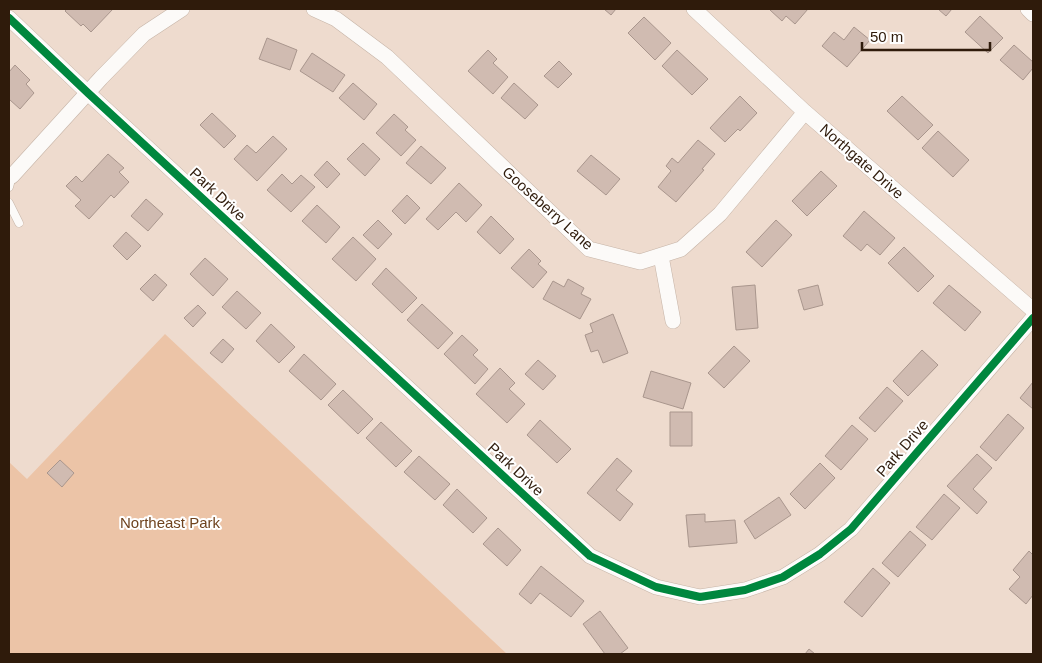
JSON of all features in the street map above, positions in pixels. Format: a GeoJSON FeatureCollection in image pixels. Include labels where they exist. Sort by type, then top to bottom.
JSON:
{"type":"FeatureCollection","features":[{"type":"Feature","properties":{"kind":"street"},"geometry":{"type":"LineString","coordinates":[[10,182],[88,93],[144,34],[182,9]]}},
{"type":"Feature","properties":{"kind":"street","name":"Gooseberry Lane"},"geometry":{"type":"LineString","coordinates":[[314,9],[336,19],[387,57],[590,249],[640,262],[681,250],[720,214],[805,112]]}},
{"type":"Feature","properties":{"kind":"street","name":"Northgate Drive"},"geometry":{"type":"LineString","coordinates":[[694,9],[805,112],[1033,310]]}},
{"type":"Feature","properties":{"kind":"street"},"geometry":{"type":"LineString","coordinates":[[1028,9],[1033,14]]}},
{"type":"Feature","properties":{"kind":"street","name":"Park Drive"},"geometry":{"type":"LineString","coordinates":[[9,18],[590,556],[656,587],[700,597],[745,590],[783,576],[820,554],[851,528],[1033,318]]}},
{"type":"Feature","properties":{"kind":"street"},"geometry":{"type":"LineString","coordinates":[[661,256],[673,321]]}},
{"type":"Feature","properties":{"kind":"lane"},"geometry":{"type":"LineString","coordinates":[[9,203],[19,223]]}},
{"type":"Feature","properties":{"kind":"green space","name":"Northeast Park"},"geometry":{"type":"Polygon","coordinates":[[[165,334],[507,654],[9,654],[9,462],[27,479],[165,334]]]}},
{"type":"Feature","properties":{"kind":"building"},"geometry":{"type":"Polygon","coordinates":[[[67,9],[113,9],[91,32],[83,24],[81,26],[65,11],[67,9]]]}},
{"type":"Feature","properties":{"kind":"building"},"geometry":{"type":"Polygon","coordinates":[[[604,9],[616,9],[611,15],[604,9]]]}},
{"type":"Feature","properties":{"kind":"building"},"geometry":{"type":"Polygon","coordinates":[[[771,9],[808,9],[795,24],[786,16],[782,21],[771,9]]]}},
{"type":"Feature","properties":{"kind":"building"},"geometry":{"type":"Polygon","coordinates":[[[938,9],[952,9],[946,16],[938,9]]]}},
{"type":"Feature","properties":{"kind":"building"},"geometry":{"type":"Polygon","coordinates":[[[980,16],[1003,38],[988,53],[965,32],[980,16]]]}},
{"type":"Feature","properties":{"kind":"building"},"geometry":{"type":"Polygon","coordinates":[[[644,17],[671,43],[655,60],[628,33],[644,17]]]}},
{"type":"Feature","properties":{"kind":"building"},"geometry":{"type":"Polygon","coordinates":[[[854,27],[870,40],[847,67],[822,46],[834,32],[844,40],[854,27]]]}},
{"type":"Feature","properties":{"kind":"building"},"geometry":{"type":"Polygon","coordinates":[[[267,38],[297,50],[290,70],[259,59],[267,38]]]}},
{"type":"Feature","properties":{"kind":"building"},"geometry":{"type":"Polygon","coordinates":[[[1014,45],[1033,62],[1033,68],[1023,80],[1000,60],[1014,45]]]}},
{"type":"Feature","properties":{"kind":"building"},"geometry":{"type":"Polygon","coordinates":[[[488,50],[497,59],[493,63],[508,77],[493,94],[468,71],[488,50]]]}},
{"type":"Feature","properties":{"kind":"building"},"geometry":{"type":"Polygon","coordinates":[[[677,50],[708,79],[692,95],[662,66],[677,50]]]}},
{"type":"Feature","properties":{"kind":"building"},"geometry":{"type":"Polygon","coordinates":[[[312,53],[345,75],[333,92],[300,71],[312,53]]]}},
{"type":"Feature","properties":{"kind":"building"},"geometry":{"type":"Polygon","coordinates":[[[559,61],[572,74],[558,88],[544,76],[559,61]]]}},
{"type":"Feature","properties":{"kind":"building"},"geometry":{"type":"Polygon","coordinates":[[[15,65],[30,80],[26,84],[34,93],[20,109],[9,101],[9,72],[15,65]]]}},
{"type":"Feature","properties":{"kind":"building"},"geometry":{"type":"Polygon","coordinates":[[[353,83],[377,104],[364,120],[339,98],[353,83]]]}},
{"type":"Feature","properties":{"kind":"building"},"geometry":{"type":"Polygon","coordinates":[[[514,83],[538,105],[525,119],[501,98],[514,83]]]}},
{"type":"Feature","properties":{"kind":"building"},"geometry":{"type":"Polygon","coordinates":[[[740,96],[757,113],[740,131],[738,129],[725,142],[710,128],[740,96]]]}},
{"type":"Feature","properties":{"kind":"building"},"geometry":{"type":"Polygon","coordinates":[[[902,96],[933,125],[918,140],[887,111],[902,96]]]}},
{"type":"Feature","properties":{"kind":"building"},"geometry":{"type":"Polygon","coordinates":[[[212,113],[236,136],[224,148],[200,125],[212,113]]]}},
{"type":"Feature","properties":{"kind":"building"},"geometry":{"type":"Polygon","coordinates":[[[394,114],[408,127],[405,130],[416,140],[401,156],[376,133],[394,114]]]}},
{"type":"Feature","properties":{"kind":"building"},"geometry":{"type":"Polygon","coordinates":[[[938,131],[969,160],[953,177],[922,148],[938,131]]]}},
{"type":"Feature","properties":{"kind":"building"},"geometry":{"type":"Polygon","coordinates":[[[273,136],[287,149],[257,181],[234,159],[247,145],[256,153],[273,136]]]}},
{"type":"Feature","properties":{"kind":"building"},"geometry":{"type":"Polygon","coordinates":[[[698,140],[715,154],[702,169],[704,170],[676,202],[658,187],[671,171],[666,166],[672,158],[678,163],[698,140]]]}},
{"type":"Feature","properties":{"kind":"building"},"geometry":{"type":"Polygon","coordinates":[[[363,143],[380,159],[365,176],[347,159],[363,143]]]}},
{"type":"Feature","properties":{"kind":"building"},"geometry":{"type":"Polygon","coordinates":[[[421,146],[446,168],[431,184],[406,163],[421,146]]]}},
{"type":"Feature","properties":{"kind":"building"},"geometry":{"type":"Polygon","coordinates":[[[108,154],[124,168],[119,172],[129,182],[114,198],[111,195],[89,219],[75,206],[81,200],[66,186],[76,176],[82,182],[108,154]]]}},
{"type":"Feature","properties":{"kind":"building"},"geometry":{"type":"Polygon","coordinates":[[[591,155],[620,179],[606,195],[577,171],[591,155]]]}},
{"type":"Feature","properties":{"kind":"building"},"geometry":{"type":"Polygon","coordinates":[[[327,161],[340,174],[327,188],[314,175],[327,161]]]}},
{"type":"Feature","properties":{"kind":"building"},"geometry":{"type":"Polygon","coordinates":[[[821,171],[837,186],[807,216],[792,201],[821,171]]]}},
{"type":"Feature","properties":{"kind":"building"},"geometry":{"type":"Polygon","coordinates":[[[282,174],[292,184],[301,175],[315,187],[291,212],[267,190],[282,174]]]}},
{"type":"Feature","properties":{"kind":"building"},"geometry":{"type":"Polygon","coordinates":[[[459,183],[482,205],[466,222],[456,212],[438,230],[426,219],[459,183]]]}},
{"type":"Feature","properties":{"kind":"building"},"geometry":{"type":"Polygon","coordinates":[[[407,195],[420,208],[405,224],[392,211],[407,195]]]}},
{"type":"Feature","properties":{"kind":"building"},"geometry":{"type":"Polygon","coordinates":[[[146,199],[163,214],[148,231],[131,216],[146,199]]]}},
{"type":"Feature","properties":{"kind":"building"},"geometry":{"type":"Polygon","coordinates":[[[317,205],[340,227],[326,243],[302,221],[317,205]]]}},
{"type":"Feature","properties":{"kind":"building"},"geometry":{"type":"Polygon","coordinates":[[[864,211],[895,238],[880,255],[867,244],[861,251],[843,236],[864,211]]]}},
{"type":"Feature","properties":{"kind":"building"},"geometry":{"type":"Polygon","coordinates":[[[491,216],[514,239],[500,254],[477,232],[491,216]]]}},
{"type":"Feature","properties":{"kind":"building"},"geometry":{"type":"Polygon","coordinates":[[[378,220],[392,234],[378,249],[363,235],[378,220]]]}},
{"type":"Feature","properties":{"kind":"building"},"geometry":{"type":"Polygon","coordinates":[[[776,220],[792,235],[762,267],[746,252],[776,220]]]}},
{"type":"Feature","properties":{"kind":"building"},"geometry":{"type":"Polygon","coordinates":[[[126,232],[141,246],[127,260],[113,246],[126,232]]]}},
{"type":"Feature","properties":{"kind":"building"},"geometry":{"type":"Polygon","coordinates":[[[353,237],[376,259],[356,281],[332,259],[353,237]]]}},
{"type":"Feature","properties":{"kind":"building"},"geometry":{"type":"Polygon","coordinates":[[[904,247],[934,276],[918,292],[888,263],[904,247]]]}},
{"type":"Feature","properties":{"kind":"building"},"geometry":{"type":"Polygon","coordinates":[[[529,249],[541,261],[538,264],[547,272],[533,288],[511,268],[529,249]]]}},
{"type":"Feature","properties":{"kind":"building"},"geometry":{"type":"Polygon","coordinates":[[[205,258],[228,279],[213,296],[190,274],[205,258]]]}},
{"type":"Feature","properties":{"kind":"building"},"geometry":{"type":"Polygon","coordinates":[[[386,268],[417,298],[402,313],[372,284],[386,268]]]}},
{"type":"Feature","properties":{"kind":"building"},"geometry":{"type":"Polygon","coordinates":[[[155,274],[167,285],[153,301],[140,289],[155,274]]]}},
{"type":"Feature","properties":{"kind":"building"},"geometry":{"type":"Polygon","coordinates":[[[568,279],[584,288],[581,294],[591,299],[580,319],[543,299],[553,281],[564,287],[568,279]]]}},
{"type":"Feature","properties":{"kind":"building"},"geometry":{"type":"Polygon","coordinates":[[[755,285],[758,328],[736,330],[732,287],[755,285]]]}},
{"type":"Feature","properties":{"kind":"building"},"geometry":{"type":"Polygon","coordinates":[[[818,285],[823,305],[804,310],[798,290],[818,285]]]}},
{"type":"Feature","properties":{"kind":"building"},"geometry":{"type":"Polygon","coordinates":[[[949,285],[981,312],[965,331],[933,303],[949,285]]]}},
{"type":"Feature","properties":{"kind":"building"},"geometry":{"type":"Polygon","coordinates":[[[237,291],[261,313],[246,329],[222,307],[237,291]]]}},
{"type":"Feature","properties":{"kind":"building"},"geometry":{"type":"Polygon","coordinates":[[[422,304],[453,333],[438,349],[407,320],[422,304]]]}},
{"type":"Feature","properties":{"kind":"building"},"geometry":{"type":"Polygon","coordinates":[[[198,305],[206,313],[193,327],[184,318],[198,305]]]}},
{"type":"Feature","properties":{"kind":"building"},"geometry":{"type":"Polygon","coordinates":[[[613,314],[628,353],[603,363],[598,350],[591,352],[585,335],[593,332],[590,324],[613,314]]]}},
{"type":"Feature","properties":{"kind":"building"},"geometry":{"type":"Polygon","coordinates":[[[271,324],[295,347],[279,363],[256,341],[271,324]]]}},
{"type":"Feature","properties":{"kind":"building"},"geometry":{"type":"Polygon","coordinates":[[[462,335],[478,350],[473,355],[488,369],[475,384],[444,354],[462,335]]]}},
{"type":"Feature","properties":{"kind":"building"},"geometry":{"type":"Polygon","coordinates":[[[223,339],[234,349],[222,363],[210,353],[223,339]]]}},
{"type":"Feature","properties":{"kind":"building"},"geometry":{"type":"Polygon","coordinates":[[[734,346],[750,361],[724,388],[708,373],[734,346]]]}},
{"type":"Feature","properties":{"kind":"building"},"geometry":{"type":"Polygon","coordinates":[[[922,350],[938,365],[908,396],[893,381],[922,350]]]}},
{"type":"Feature","properties":{"kind":"building"},"geometry":{"type":"Polygon","coordinates":[[[304,354],[336,384],[321,400],[289,371],[304,354]]]}},
{"type":"Feature","properties":{"kind":"building"},"geometry":{"type":"Polygon","coordinates":[[[538,360],[556,376],[543,390],[525,374],[538,360]]]}},
{"type":"Feature","properties":{"kind":"building"},"geometry":{"type":"Polygon","coordinates":[[[500,368],[515,383],[509,389],[525,404],[507,423],[476,394],[500,368]]]}},
{"type":"Feature","properties":{"kind":"building"},"geometry":{"type":"Polygon","coordinates":[[[651,371],[691,383],[683,409],[643,397],[651,371]]]}},
{"type":"Feature","properties":{"kind":"building"},"geometry":{"type":"Polygon","coordinates":[[[1033,382],[1033,409],[1020,398],[1033,382]]]}},
{"type":"Feature","properties":{"kind":"building"},"geometry":{"type":"Polygon","coordinates":[[[887,387],[903,401],[875,432],[859,418],[887,387]]]}},
{"type":"Feature","properties":{"kind":"building"},"geometry":{"type":"Polygon","coordinates":[[[343,390],[373,419],[358,434],[328,405],[343,390]]]}},
{"type":"Feature","properties":{"kind":"building"},"geometry":{"type":"Polygon","coordinates":[[[670,412],[692,412],[692,446],[670,446],[670,412]]]}},
{"type":"Feature","properties":{"kind":"building"},"geometry":{"type":"Polygon","coordinates":[[[1008,414],[1024,428],[996,461],[980,447],[1008,414]]]}},
{"type":"Feature","properties":{"kind":"building"},"geometry":{"type":"Polygon","coordinates":[[[540,420],[571,449],[557,463],[527,435],[540,420]]]}},
{"type":"Feature","properties":{"kind":"building"},"geometry":{"type":"Polygon","coordinates":[[[381,422],[412,451],[396,467],[366,438],[381,422]]]}},
{"type":"Feature","properties":{"kind":"building"},"geometry":{"type":"Polygon","coordinates":[[[852,425],[868,439],[841,470],[825,456],[852,425]]]}},
{"type":"Feature","properties":{"kind":"building"},"geometry":{"type":"Polygon","coordinates":[[[977,454],[992,468],[973,489],[987,502],[977,514],[947,486],[977,454]]]}},
{"type":"Feature","properties":{"kind":"building"},"geometry":{"type":"Polygon","coordinates":[[[419,456],[450,484],[435,500],[404,472],[419,456]]]}},
{"type":"Feature","properties":{"kind":"building"},"geometry":{"type":"Polygon","coordinates":[[[617,458],[632,471],[616,490],[633,504],[620,521],[587,493],[617,458]]]}},
{"type":"Feature","properties":{"kind":"building"},"geometry":{"type":"Polygon","coordinates":[[[60,460],[74,473],[62,487],[47,473],[60,460]]]}},
{"type":"Feature","properties":{"kind":"building"},"geometry":{"type":"Polygon","coordinates":[[[820,463],[835,478],[805,509],[790,494],[820,463]]]}},
{"type":"Feature","properties":{"kind":"building"},"geometry":{"type":"Polygon","coordinates":[[[457,489],[487,518],[473,533],[443,505],[457,489]]]}},
{"type":"Feature","properties":{"kind":"building"},"geometry":{"type":"Polygon","coordinates":[[[944,494],[960,508],[932,540],[916,527],[944,494]]]}},
{"type":"Feature","properties":{"kind":"building"},"geometry":{"type":"Polygon","coordinates":[[[779,497],[791,515],[755,539],[744,521],[779,497]]]}},
{"type":"Feature","properties":{"kind":"building"},"geometry":{"type":"Polygon","coordinates":[[[705,514],[705,522],[735,520],[737,543],[689,547],[686,515],[705,514]]]}},
{"type":"Feature","properties":{"kind":"building"},"geometry":{"type":"Polygon","coordinates":[[[498,528],[521,550],[507,566],[483,544],[498,528]]]}},
{"type":"Feature","properties":{"kind":"building"},"geometry":{"type":"Polygon","coordinates":[[[910,531],[926,545],[898,577],[882,563],[910,531]]]}},
{"type":"Feature","properties":{"kind":"building"},"geometry":{"type":"Polygon","coordinates":[[[1029,551],[1033,555],[1033,595],[1026,604],[1009,589],[1020,577],[1013,570],[1029,551]]]}},
{"type":"Feature","properties":{"kind":"building"},"geometry":{"type":"Polygon","coordinates":[[[541,566],[584,601],[571,617],[540,593],[531,604],[519,594],[541,566]]]}},
{"type":"Feature","properties":{"kind":"building"},"geometry":{"type":"Polygon","coordinates":[[[873,568],[890,583],[862,617],[844,602],[873,568]]]}},
{"type":"Feature","properties":{"kind":"building"},"geometry":{"type":"Polygon","coordinates":[[[600,611],[628,648],[620,654],[605,654],[583,624],[600,611]]]}},
{"type":"Feature","properties":{"kind":"building"},"geometry":{"type":"Polygon","coordinates":[[[809,649],[815,654],[805,654],[809,649]]]}},
{"type":"Feature","properties":{"kind":"cycle path"},"geometry":{"type":"LineString","coordinates":[[9,18],[590,556],[656,587],[700,597],[745,590],[783,577],[820,554],[851,529],[1033,318]]}}]}
